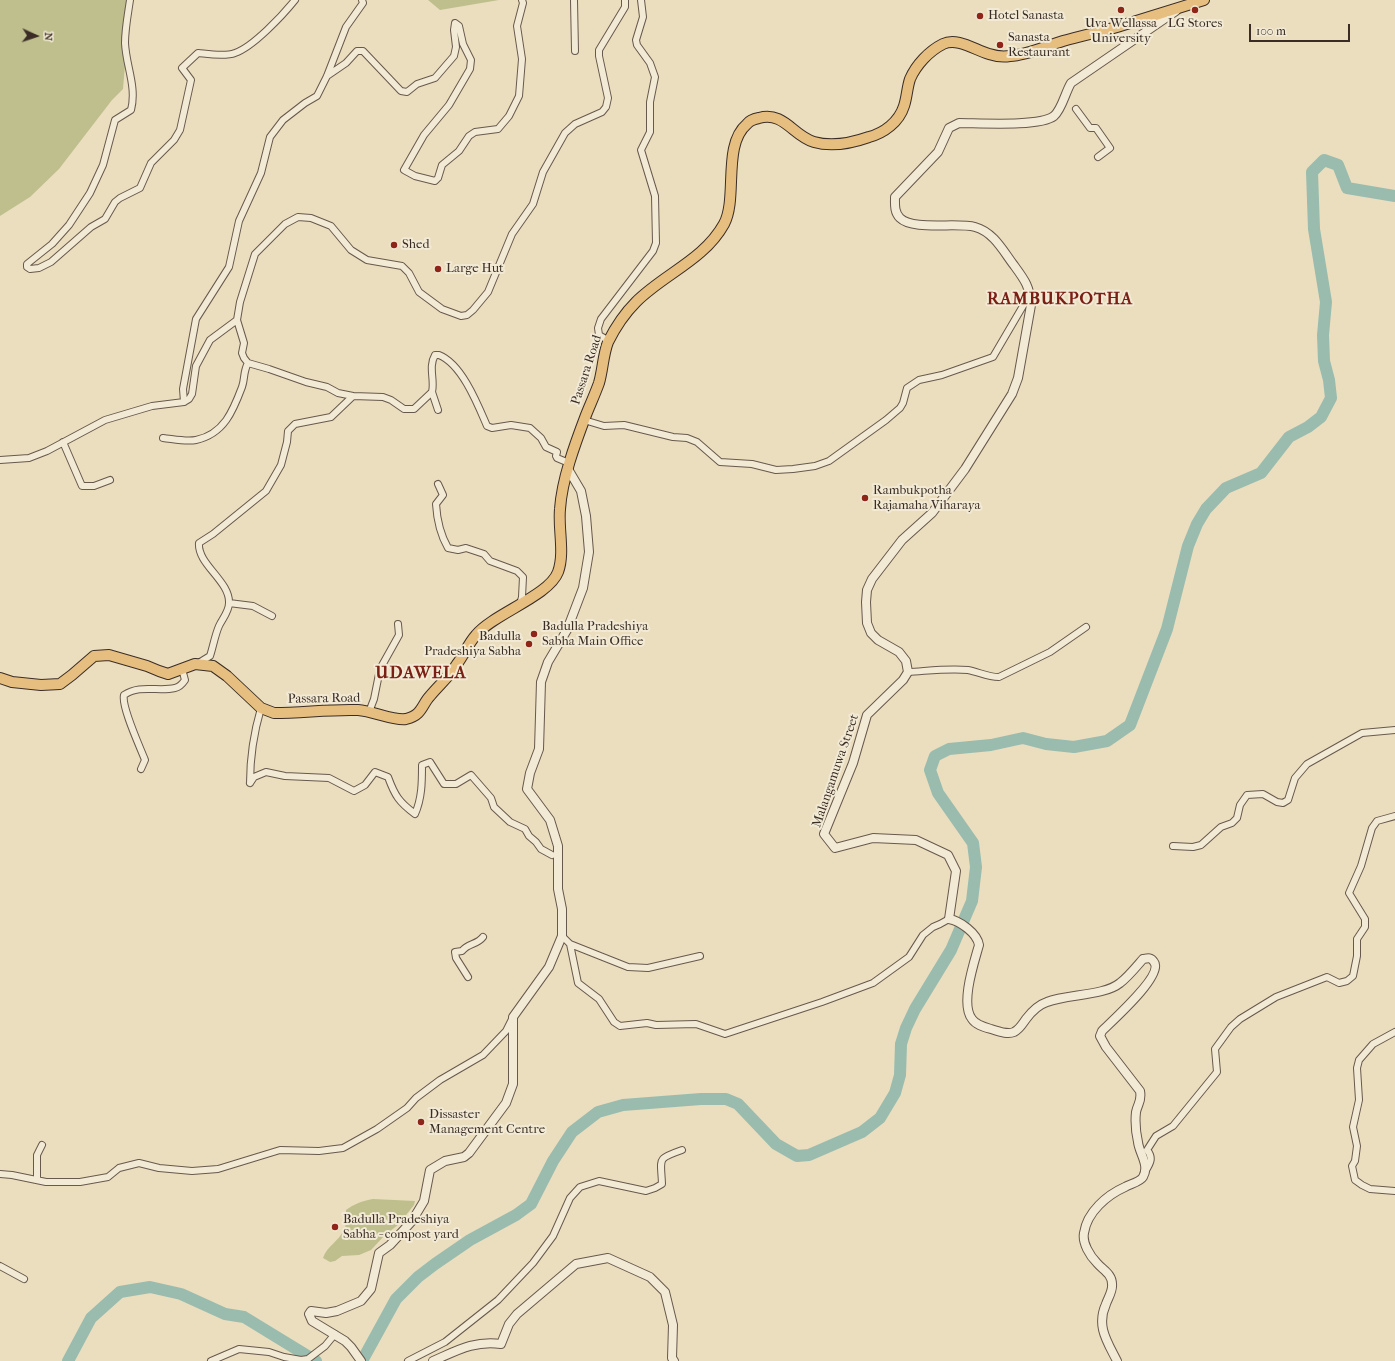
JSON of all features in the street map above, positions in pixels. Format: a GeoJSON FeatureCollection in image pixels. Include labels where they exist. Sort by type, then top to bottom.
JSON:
{"type":"FeatureCollection","features":[{"type":"Feature","properties":{"kind":"highway","name":"Passara Road"},"geometry":{"type":"LineString","coordinates":[[195,664],[213,666],[261,708],[274,713],[361,710],[403,720],[416,715],[427,699],[458,663],[466,647],[478,631],[540,591],[551,583],[556,577],[560,558],[560,509],[569,466],[584,420],[599,383],[604,354],[609,341],[616,327],[635,303],[648,291],[690,262],[717,234],[726,221],[729,210],[732,164],[736,142],[741,130],[746,124],[754,119],[772,116],[786,123],[808,140],[818,144],[827,145],[870,137],[879,133],[895,122],[903,109],[910,80],[916,67],[930,53],[943,44],[953,41],[993,56],[1011,56],[1028,53],[1046,46],[1116,27],[1204,0]]}},
{"type":"Feature","properties":{"kind":"highway"},"geometry":{"type":"LineString","coordinates":[[0,678],[12,682],[40,685],[60,684],[94,656],[109,655],[168,674],[195,664]]}},
{"type":"Feature","properties":{"kind":"street"},"geometry":{"type":"LineString","coordinates":[[130,0],[125,44],[133,84],[133,103],[131,110],[115,120],[103,165],[90,192],[69,224],[52,244],[27,264],[27,267],[30,269],[39,268],[51,262],[91,227],[105,219],[115,202],[140,188],[151,163],[174,140],[180,130],[191,80],[182,68],[198,53],[234,54],[244,49],[265,32],[295,0]]}},
{"type":"Feature","properties":{"kind":"street"},"geometry":{"type":"LineString","coordinates":[[184,402],[183,389],[196,319],[230,267],[239,221],[261,173],[270,137],[283,120],[305,103],[317,96],[327,76],[346,27],[363,3],[362,0]]}},
{"type":"Feature","properties":{"kind":"street"},"geometry":{"type":"LineString","coordinates":[[327,76],[346,63],[357,51],[363,51],[401,91],[407,92],[417,84],[435,78],[447,65],[454,56],[456,47],[454,30],[455,23],[459,26],[463,44],[471,60],[470,69],[449,105],[424,135],[404,170],[415,176],[435,181],[438,178],[442,165],[459,151],[469,136],[475,132],[498,129],[509,116],[519,96],[522,59],[517,26],[523,3],[522,0]]}},
{"type":"Feature","properties":{"kind":"street"},"geometry":{"type":"LineString","coordinates":[[574,0],[575,51]]}},
{"type":"Feature","properties":{"kind":"street"},"geometry":{"type":"LineString","coordinates":[[0,1174],[37,1180],[80,1182],[108,1177],[119,1168],[138,1163],[159,1168],[192,1171],[218,1169],[280,1150],[319,1151],[343,1148],[383,1125],[407,1108],[416,1098],[440,1080],[483,1055],[506,1031],[513,1017],[549,967],[557,952],[562,936],[562,909],[558,889],[558,846],[550,820],[527,789],[530,772],[539,749],[541,682],[548,662],[567,630],[583,588],[588,554],[586,516],[581,491],[569,466],[557,458],[557,452],[546,447],[541,438],[530,428],[511,425],[492,428],[486,426],[476,401],[466,382],[452,364],[439,355],[435,355],[433,359],[432,366],[434,386],[432,392],[414,409],[404,409],[391,400],[383,397],[338,394],[327,388],[269,369],[248,364],[242,353],[244,343],[237,320],[240,302],[255,254],[285,224],[298,217],[311,218],[331,226],[351,250],[367,260],[402,266],[409,273],[419,292],[442,308],[461,316],[467,315],[488,292],[512,234],[533,204],[543,172],[565,133],[575,124],[602,112],[606,107],[608,98],[599,50],[625,7],[625,0]]}},
{"type":"Feature","properties":{"kind":"street"},"geometry":{"type":"LineString","coordinates":[[609,341],[599,335],[598,328],[601,319],[654,251],[656,243],[655,196],[641,150],[650,132],[650,102],[655,77],[650,63],[637,45],[636,40],[643,17],[641,0]]}},
{"type":"Feature","properties":{"kind":"street"},"geometry":{"type":"LineString","coordinates":[[1086,627],[1050,652],[999,677],[990,677],[969,671],[954,669],[908,672],[906,661],[899,652],[878,640],[871,633],[867,623],[866,602],[867,590],[872,579],[902,540],[932,513],[965,469],[1012,394],[1018,378],[1030,305],[1030,294],[1027,283],[992,235],[974,226],[911,224],[900,218],[895,208],[895,197],[938,152],[949,128],[959,123],[1034,122],[1053,116],[1062,105],[1065,94],[1071,83],[1183,6]]}},
{"type":"Feature","properties":{"kind":"street"},"geometry":{"type":"LineString","coordinates":[[1076,109],[1090,128],[1096,128],[1110,148],[1098,157]]}},
{"type":"Feature","properties":{"kind":"street"},"geometry":{"type":"LineString","coordinates":[[584,420],[604,426],[624,425],[673,437],[686,438],[697,442],[720,462],[752,464],[776,470],[815,466],[829,461],[886,420],[900,408],[907,388],[919,380],[942,375],[993,357],[1030,294]]}},
{"type":"Feature","properties":{"kind":"street"},"geometry":{"type":"LineString","coordinates":[[0,460],[28,458],[47,451],[105,420],[152,406],[184,402],[189,399],[192,394],[196,366],[210,340],[237,320]]}},
{"type":"Feature","properties":{"kind":"street"},"geometry":{"type":"LineString","coordinates":[[162,438],[196,440],[216,432],[225,423],[231,413],[243,384],[244,369],[248,364]]}},
{"type":"Feature","properties":{"kind":"street"},"geometry":{"type":"LineString","coordinates":[[432,392],[438,410]]}},
{"type":"Feature","properties":{"kind":"street"},"geometry":{"type":"LineString","coordinates":[[195,664],[210,656],[219,627],[227,612],[229,603],[228,595],[203,558],[199,548],[199,543],[213,534],[266,491],[281,465],[287,442],[288,431],[294,424],[331,417],[353,396]]}},
{"type":"Feature","properties":{"kind":"street"},"geometry":{"type":"LineString","coordinates":[[64,442],[82,486],[94,486],[110,480]]}},
{"type":"Feature","properties":{"kind":"street"},"geometry":{"type":"LineString","coordinates":[[438,484],[443,495],[436,504],[439,530],[443,533],[444,540],[448,548],[458,550],[466,548],[484,554],[490,561],[518,571],[523,577],[522,597],[520,604]]}},
{"type":"Feature","properties":{"kind":"street"},"geometry":{"type":"LineString","coordinates":[[229,603],[253,606],[272,616]]}},
{"type":"Feature","properties":{"kind":"street"},"geometry":{"type":"LineString","coordinates":[[369,712],[374,699],[380,669],[399,635],[398,624]]}},
{"type":"Feature","properties":{"kind":"street"},"geometry":{"type":"LineString","coordinates":[[141,769],[145,760],[123,700],[124,695],[130,691],[150,688],[176,688],[182,685],[185,680],[182,669]]}},
{"type":"Feature","properties":{"kind":"street","name":"Malangamuwa Street"},"geometry":{"type":"LineString","coordinates":[[908,672],[903,680],[867,715],[853,763],[824,834],[836,848],[873,838],[916,840],[948,855],[956,870],[952,920]]}},
{"type":"Feature","properties":{"kind":"street"},"geometry":{"type":"LineString","coordinates":[[261,708],[254,734],[250,758],[250,783],[254,777],[266,772],[285,776],[329,778],[354,792],[365,785],[375,772],[388,777],[394,794],[404,806],[415,814],[418,808],[422,784],[422,765],[430,762],[444,784],[456,784],[471,775],[491,798],[494,807],[510,822],[525,829],[541,850],[552,855]]}},
{"type":"Feature","properties":{"kind":"street"},"geometry":{"type":"LineString","coordinates":[[1173,846],[1193,847],[1201,845],[1221,827],[1232,823],[1237,818],[1240,805],[1247,795],[1262,794],[1282,803],[1288,800],[1295,778],[1307,764],[1362,733],[1395,730]]}},
{"type":"Feature","properties":{"kind":"street"},"geometry":{"type":"LineString","coordinates":[[1117,1361],[1102,1327],[1102,1314],[1113,1285],[1110,1276],[1096,1263],[1089,1253],[1084,1239],[1084,1233],[1092,1214],[1101,1203],[1114,1192],[1142,1179],[1151,1162],[1150,1154],[1147,1150],[1156,1136],[1173,1126],[1217,1072],[1215,1049],[1231,1027],[1240,1019],[1276,997],[1292,992],[1309,983],[1327,977],[1339,983],[1347,981],[1353,976],[1357,956],[1357,939],[1365,927],[1365,919],[1349,893],[1361,866],[1372,828],[1377,821],[1395,816]]}},
{"type":"Feature","properties":{"kind":"street"},"geometry":{"type":"LineString","coordinates":[[570,944],[578,983],[599,999],[614,1022],[620,1026],[647,1022],[656,1025],[696,1024],[725,1034],[822,1002],[873,983],[909,957],[924,935],[933,927],[952,920],[974,935],[977,940],[978,946],[969,984],[967,1006],[971,1019],[981,1026],[1003,1033],[1014,1032],[1020,1028],[1039,1005],[1063,997],[1111,989],[1120,984],[1143,959],[1152,959],[1156,964],[1155,969],[1138,995],[1102,1030],[1100,1036],[1106,1047],[1140,1091],[1141,1099],[1136,1111],[1136,1131],[1138,1145],[1145,1161],[1145,1172]]}},
{"type":"Feature","properties":{"kind":"street"},"geometry":{"type":"LineString","coordinates":[[562,936],[570,944],[628,967],[648,968],[700,956]]}},
{"type":"Feature","properties":{"kind":"street"},"geometry":{"type":"LineString","coordinates":[[468,977],[456,958],[455,952],[462,951],[465,947],[479,942],[483,937]]}},
{"type":"Feature","properties":{"kind":"street"},"geometry":{"type":"LineString","coordinates":[[361,1361],[351,1347],[335,1334],[312,1321],[309,1314],[311,1311],[326,1313],[361,1301],[371,1289],[379,1253],[390,1245],[412,1221],[424,1201],[430,1170],[445,1161],[464,1157],[469,1153],[506,1103],[512,1084],[513,1017]]}},
{"type":"Feature","properties":{"kind":"street"},"geometry":{"type":"LineString","coordinates":[[1395,1032],[1373,1044],[1359,1060],[1357,1068],[1359,1100],[1353,1127],[1357,1146],[1355,1161],[1352,1166],[1355,1180],[1362,1185],[1370,1189],[1395,1191]]}},
{"type":"Feature","properties":{"kind":"street"},"geometry":{"type":"LineString","coordinates":[[37,1180],[37,1155],[42,1145]]}},
{"type":"Feature","properties":{"kind":"street"},"geometry":{"type":"LineString","coordinates":[[408,1361],[445,1342],[498,1300],[533,1263],[553,1236],[570,1198],[580,1187],[598,1181],[646,1191],[656,1188],[662,1184],[661,1160],[664,1156],[682,1150]]}},
{"type":"Feature","properties":{"kind":"street"},"geometry":{"type":"LineString","coordinates":[[433,1361],[478,1343],[501,1344],[509,1324],[517,1314],[576,1264],[608,1258],[650,1277],[665,1292],[673,1325],[672,1358],[674,1361]]}},
{"type":"Feature","properties":{"kind":"street"},"geometry":{"type":"LineString","coordinates":[[0,1266],[24,1279]]}},
{"type":"Feature","properties":{"kind":"street"},"geometry":{"type":"LineString","coordinates":[[211,1361],[239,1349],[269,1352],[284,1358],[301,1360],[308,1359],[324,1346],[335,1334]]}},
{"type":"Feature","properties":{"kind":"green space"},"geometry":{"type":"Polygon","coordinates":[[[0,0],[128,0],[128,30],[123,89],[112,100],[59,169],[30,197],[0,216],[0,0]]]}},
{"type":"Feature","properties":{"kind":"green space"},"geometry":{"type":"Polygon","coordinates":[[[428,0],[499,0],[440,10],[428,0]]]}},
{"type":"Feature","properties":{"kind":"green space"},"geometry":{"type":"Polygon","coordinates":[[[373,1199],[415,1201],[414,1205],[399,1224],[384,1236],[371,1250],[359,1255],[342,1256],[335,1261],[330,1262],[323,1258],[327,1250],[342,1234],[345,1228],[346,1210],[358,1203],[373,1199]]]}},
{"type":"Feature","properties":{"kind":"waterway"},"geometry":{"type":"LineString","coordinates":[[362,1361],[396,1299],[418,1277],[435,1264],[470,1240],[516,1215],[531,1204],[553,1161],[572,1132],[598,1112],[623,1105],[701,1099],[726,1099],[738,1104],[776,1144],[797,1156],[809,1155],[862,1132],[880,1118],[895,1093],[900,1075],[901,1044],[906,1028],[915,1009],[951,950],[972,901],[976,867],[973,843],[938,793],[930,770],[935,756],[949,749],[991,745],[1023,738],[1046,744],[1074,747],[1107,741],[1130,725],[1167,629],[1188,546],[1197,524],[1206,509],[1226,488],[1261,473],[1289,437],[1308,427],[1321,417],[1331,398],[1329,380],[1324,361],[1323,335],[1326,302],[1314,229],[1312,172],[1324,160],[1338,165],[1347,188],[1395,196]]}},
{"type":"Feature","properties":{"kind":"waterway"},"geometry":{"type":"LineString","coordinates":[[68,1361],[91,1318],[120,1292],[150,1287],[181,1294],[225,1314],[244,1317],[316,1361]]}},
{"type":"Feature","properties":{"kind":"place","name":"Uva Wellassa University"},"geometry":{"type":"Point","coordinates":[1121,10]}},
{"type":"Feature","properties":{"kind":"place","name":"LG Stores"},"geometry":{"type":"Point","coordinates":[1195,10]}},
{"type":"Feature","properties":{"kind":"place","name":"Hotel Sanasta"},"geometry":{"type":"Point","coordinates":[980,16]}},
{"type":"Feature","properties":{"kind":"place","name":"Sanasta Restaurant"},"geometry":{"type":"Point","coordinates":[1000,45]}},
{"type":"Feature","properties":{"kind":"place","name":"Shed"},"geometry":{"type":"Point","coordinates":[394,245]}},
{"type":"Feature","properties":{"kind":"place","name":"Large Hut"},"geometry":{"type":"Point","coordinates":[438,269]}},
{"type":"Feature","properties":{"kind":"place","name":"Rambukpotha Rajamaha Viharaya"},"geometry":{"type":"Point","coordinates":[865,498]}},
{"type":"Feature","properties":{"kind":"place","name":"Badulla Pradeshiya Sabha Main Office"},"geometry":{"type":"Point","coordinates":[534,634]}},
{"type":"Feature","properties":{"kind":"place","name":"Badulla Pradeshiya Sabha"},"geometry":{"type":"Point","coordinates":[529,644]}},
{"type":"Feature","properties":{"kind":"place","name":"Dissaster Management Centre"},"geometry":{"type":"Point","coordinates":[421,1122]}},
{"type":"Feature","properties":{"kind":"place","name":"Badulla Pradeshiya Sabha - compost yard"},"geometry":{"type":"Point","coordinates":[335,1227]}},
{"type":"Feature","properties":{"kind":"district","name":"RAMBUKPOTHA"},"geometry":{"type":"Point","coordinates":[1060,300]}},
{"type":"Feature","properties":{"kind":"district","name":"UDAWELA"},"geometry":{"type":"Point","coordinates":[421,674]}}]}
